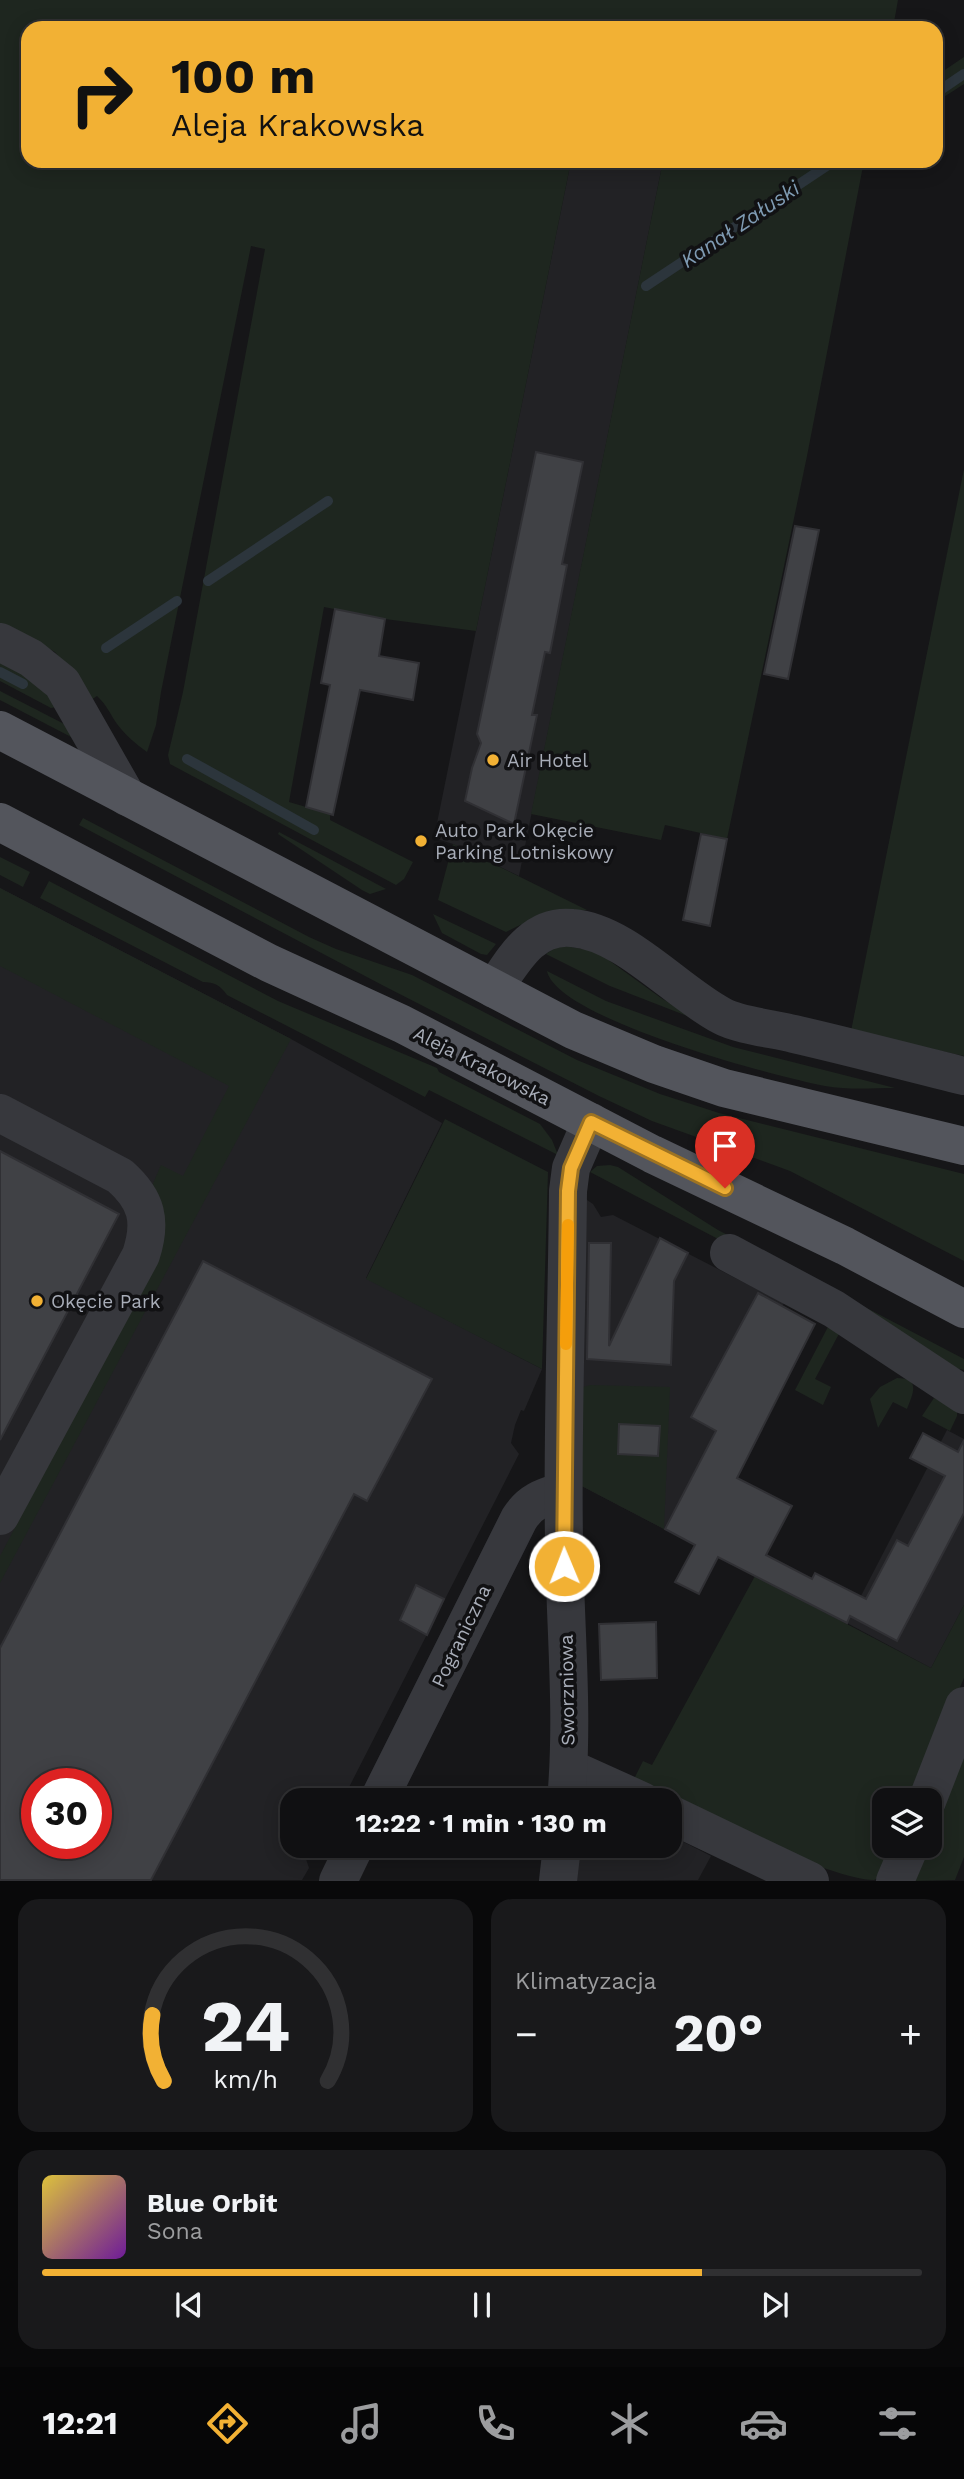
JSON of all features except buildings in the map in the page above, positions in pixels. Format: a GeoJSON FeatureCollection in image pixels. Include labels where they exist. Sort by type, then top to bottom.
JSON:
{"type":"FeatureCollection","features":[{"type":"Feature","properties":{"kind":"main road"},"geometry":{"type":"LineString","coordinates":[[0,730],[573,1030],[654,1065],[737,1091],[964,1146]]}},
{"type":"Feature","properties":{"kind":"main road","name":"Aleja Krakowska"},"geometry":{"type":"LineString","coordinates":[[0,821],[269,962],[401,1024],[591,1122],[845,1246],[964,1309]]}},
{"type":"Feature","properties":{"kind":"street"},"geometry":{"type":"LineString","coordinates":[[0,642],[31,658],[62,683],[127,797]]}},
{"type":"Feature","properties":{"kind":"street"},"geometry":{"type":"LineString","coordinates":[[494,989],[521,949],[537,935],[551,929],[572,928],[589,931],[619,946],[723,1017],[964,1076]]}},
{"type":"Feature","properties":{"kind":"street"},"geometry":{"type":"LineString","coordinates":[[0,1113],[120,1176],[139,1198],[148,1226],[141,1255],[0,1516]]}},
{"type":"Feature","properties":{"kind":"street","name":"Sworzniowa"},"geometry":{"type":"LineString","coordinates":[[567,1784],[563,1491],[568,1191],[571,1168],[591,1122]]}},
{"type":"Feature","properties":{"kind":"street"},"geometry":{"type":"LineString","coordinates":[[729,1253],[834,1309],[964,1395]]}},
{"type":"Feature","properties":{"kind":"street","name":"Pograniczna"},"geometry":{"type":"LineString","coordinates":[[384,1788],[524,1510],[540,1498],[563,1491]]}},
{"type":"Feature","properties":{"kind":"street"},"geometry":{"type":"LineString","coordinates":[[932,1788],[964,1706]]}},
{"type":"Feature","properties":{"kind":"street"},"geometry":{"type":"LineString","coordinates":[[567,1784],[585,1788]]}},
{"type":"Feature","properties":{"kind":"street"},"geometry":{"type":"LineString","coordinates":[[682,1820],[810,1881]]}},
{"type":"Feature","properties":{"kind":"street"},"geometry":{"type":"LineString","coordinates":[[338,1881],[349,1858]]}},
{"type":"Feature","properties":{"kind":"street"},"geometry":{"type":"LineString","coordinates":[[558,1881],[561,1858]]}},
{"type":"Feature","properties":{"kind":"street"},"geometry":{"type":"LineString","coordinates":[[895,1881],[905,1858]]}},
{"type":"Feature","properties":{"kind":"shaded area"},"geometry":{"type":"Polygon","coordinates":[[[0,0],[898,0],[894,21],[21,21],[21,168],[570,168],[476,631],[385,619],[324,607],[289,802],[330,814],[330,820],[413,862],[404,879],[396,885],[170,764],[168,755],[183,692],[265,249],[251,246],[156,725],[147,752],[124,732],[97,696],[91,700],[55,652],[0,623],[0,0]]]}},
{"type":"Feature","properties":{"kind":"shaded area"},"geometry":{"type":"Polygon","coordinates":[[[964,57],[964,84],[943,98],[943,71],[964,57]]]}},
{"type":"Feature","properties":{"kind":"shaded area"},"geometry":{"type":"Polygon","coordinates":[[[570,168],[662,168],[519,876],[453,844],[434,838],[570,168]]]}},
{"type":"Feature","properties":{"kind":"shaded area"},"geometry":{"type":"Polygon","coordinates":[[[662,168],[863,168],[807,456],[727,839],[665,825],[661,840],[531,814],[662,168]]]}},
{"type":"Feature","properties":{"kind":"shaded area"},"geometry":{"type":"Polygon","coordinates":[[[964,469],[964,1056],[851,1031],[964,469]]]}},
{"type":"Feature","properties":{"kind":"shaded area"},"geometry":{"type":"Polygon","coordinates":[[[0,662],[32,679],[58,707],[51,708],[0,681],[0,662]]]}},
{"type":"Feature","properties":{"kind":"shaded area"},"geometry":{"type":"Polygon","coordinates":[[[0,691],[72,728],[73,738],[0,700],[0,691]]]}},
{"type":"Feature","properties":{"kind":"shaded area"},"geometry":{"type":"Polygon","coordinates":[[[83,818],[309,937],[412,975],[577,1060],[660,1094],[719,1113],[964,1174],[964,1261],[790,1171],[652,1121],[599,1096],[79,825],[83,818]]]}},
{"type":"Feature","properties":{"kind":"shaded area"},"geometry":{"type":"Polygon","coordinates":[[[279,832],[386,889],[370,894],[362,890],[278,834],[279,832]]]}},
{"type":"Feature","properties":{"kind":"shaded area"},"geometry":{"type":"Polygon","coordinates":[[[453,844],[587,910],[545,916],[506,932],[438,900],[453,844]]]}},
{"type":"Feature","properties":{"kind":"shaded area"},"geometry":{"type":"Polygon","coordinates":[[[0,857],[30,872],[23,887],[0,875],[0,857]]]}},
{"type":"Feature","properties":{"kind":"shaded area"},"geometry":{"type":"Polygon","coordinates":[[[49,881],[278,1001],[437,1068],[439,1072],[540,1124],[552,1140],[558,1155],[429,1090],[425,1097],[227,995],[216,985],[203,982],[40,898],[49,881]]]}},
{"type":"Feature","properties":{"kind":"shaded area"},"geometry":{"type":"Polygon","coordinates":[[[0,888],[291,1039],[442,1123],[366,1278],[542,1369],[515,1425],[511,1443],[519,1454],[349,1788],[280,1788],[280,1858],[306,1858],[309,1868],[302,1880],[0,1880],[0,888]]]}},
{"type":"Feature","properties":{"kind":"shaded area"},"geometry":{"type":"Polygon","coordinates":[[[0,888],[291,1039],[0,1583],[0,1556],[156,1261],[152,1186],[161,1165],[183,1176],[229,1086],[0,966],[0,888]]]}},
{"type":"Feature","properties":{"kind":"shaded area"},"geometry":{"type":"Polygon","coordinates":[[[433,914],[496,944],[487,955],[481,954],[442,933],[433,914]]]}},
{"type":"Feature","properties":{"kind":"shaded area"},"geometry":{"type":"Polygon","coordinates":[[[559,945],[596,951],[661,998],[700,1021],[610,986],[546,954],[559,945]]]}},
{"type":"Feature","properties":{"kind":"shaded area"},"geometry":{"type":"Polygon","coordinates":[[[547,971],[606,1001],[733,1047],[895,1088],[825,1086],[763,1071],[672,1043],[588,1008],[560,989],[547,971]]]}},
{"type":"Feature","properties":{"kind":"shaded area"},"geometry":{"type":"Polygon","coordinates":[[[445,1119],[548,1172],[542,1369],[366,1279],[445,1119]]]}},
{"type":"Feature","properties":{"kind":"shaded area"},"geometry":{"type":"Polygon","coordinates":[[[597,1166],[618,1167],[718,1230],[964,1359],[964,1370],[946,1366],[896,1332],[590,1172],[597,1166]]]}},
{"type":"Feature","properties":{"kind":"shaded area"},"geometry":{"type":"Polygon","coordinates":[[[584,1198],[593,1204],[601,1217],[613,1215],[784,1303],[664,1529],[576,1483],[584,1198]]]}},
{"type":"Feature","properties":{"kind":"shaded area"},"geometry":{"type":"Polygon","coordinates":[[[829,1325],[842,1328],[815,1379],[831,1387],[823,1405],[795,1390],[829,1325]]]}},
{"type":"Feature","properties":{"kind":"shaded area"},"geometry":{"type":"Polygon","coordinates":[[[897,1378],[912,1384],[913,1393],[907,1409],[893,1402],[878,1428],[870,1399],[880,1387],[897,1378]]]}},
{"type":"Feature","properties":{"kind":"shaded area"},"geometry":{"type":"Polygon","coordinates":[[[590,1385],[670,1387],[664,1529],[576,1483],[577,1389],[590,1385]]]}},
{"type":"Feature","properties":{"kind":"shaded area"},"geometry":{"type":"Polygon","coordinates":[[[934,1398],[957,1409],[957,1416],[950,1431],[922,1416],[934,1398]]]}},
{"type":"Feature","properties":{"kind":"shaded area"},"geometry":{"type":"Polygon","coordinates":[[[947,1430],[964,1439],[964,1605],[931,1668],[847,1623],[947,1430]]]}},
{"type":"Feature","properties":{"kind":"shaded area"},"geometry":{"type":"Polygon","coordinates":[[[755,1576],[931,1668],[964,1605],[964,1678],[920,1788],[872,1788],[872,1858],[892,1858],[879,1878],[874,1880],[854,1877],[825,1868],[716,1824],[682,1807],[682,1788],[642,1788],[632,1783],[643,1761],[652,1765],[755,1576]]]}},
{"type":"Feature","properties":{"kind":"shaded area"},"geometry":{"type":"Polygon","coordinates":[[[964,1737],[964,1857],[955,1880],[910,1881],[919,1858],[942,1858],[942,1795],[964,1737]]]}},
{"type":"Feature","properties":{"kind":"shaded area"},"geometry":{"type":"Polygon","coordinates":[[[682,1841],[711,1856],[698,1880],[573,1881],[574,1858],[682,1858],[682,1841]]]}},
{"type":"Feature","properties":{"kind":"waterway","name":"Kanał Załuski"},"geometry":{"type":"LineString","coordinates":[[943,88],[964,74]]}},
{"type":"Feature","properties":{"kind":"waterway","name":"Kanał Załuski"},"geometry":{"type":"LineString","coordinates":[[646,286],[823,168]]}},
{"type":"Feature","properties":{"kind":"waterway","name":"Kanał Załuski"},"geometry":{"type":"LineString","coordinates":[[208,581],[328,501]]}},
{"type":"Feature","properties":{"kind":"waterway","name":"Kanał Załuski"},"geometry":{"type":"LineString","coordinates":[[106,648],[177,601]]}},
{"type":"Feature","properties":{"kind":"waterway"},"geometry":{"type":"LineString","coordinates":[[0,672],[23,684]]}},
{"type":"Feature","properties":{"kind":"waterway"},"geometry":{"type":"LineString","coordinates":[[187,759],[314,830]]}},
{"type":"Feature","properties":{"kind":"slow traffic"},"geometry":{"type":"LineString","coordinates":[[566,1344],[568,1225]]}},
{"type":"Feature","properties":{"kind":"place","name":"Air Hotel"},"geometry":{"type":"Point","coordinates":[493,760]}},
{"type":"Feature","properties":{"kind":"place","name":"Auto Park Okęcie Parking Lotniskowy"},"geometry":{"type":"Point","coordinates":[421,841]}},
{"type":"Feature","properties":{"kind":"place","name":"Okęcie Park"},"geometry":{"type":"Point","coordinates":[37,1301]}},
{"type":"Feature","properties":{"kind":"route"},"geometry":{"type":"LineString","coordinates":[[564,1566],[568,1191],[571,1168],[591,1122],[725,1188]]}}]}
